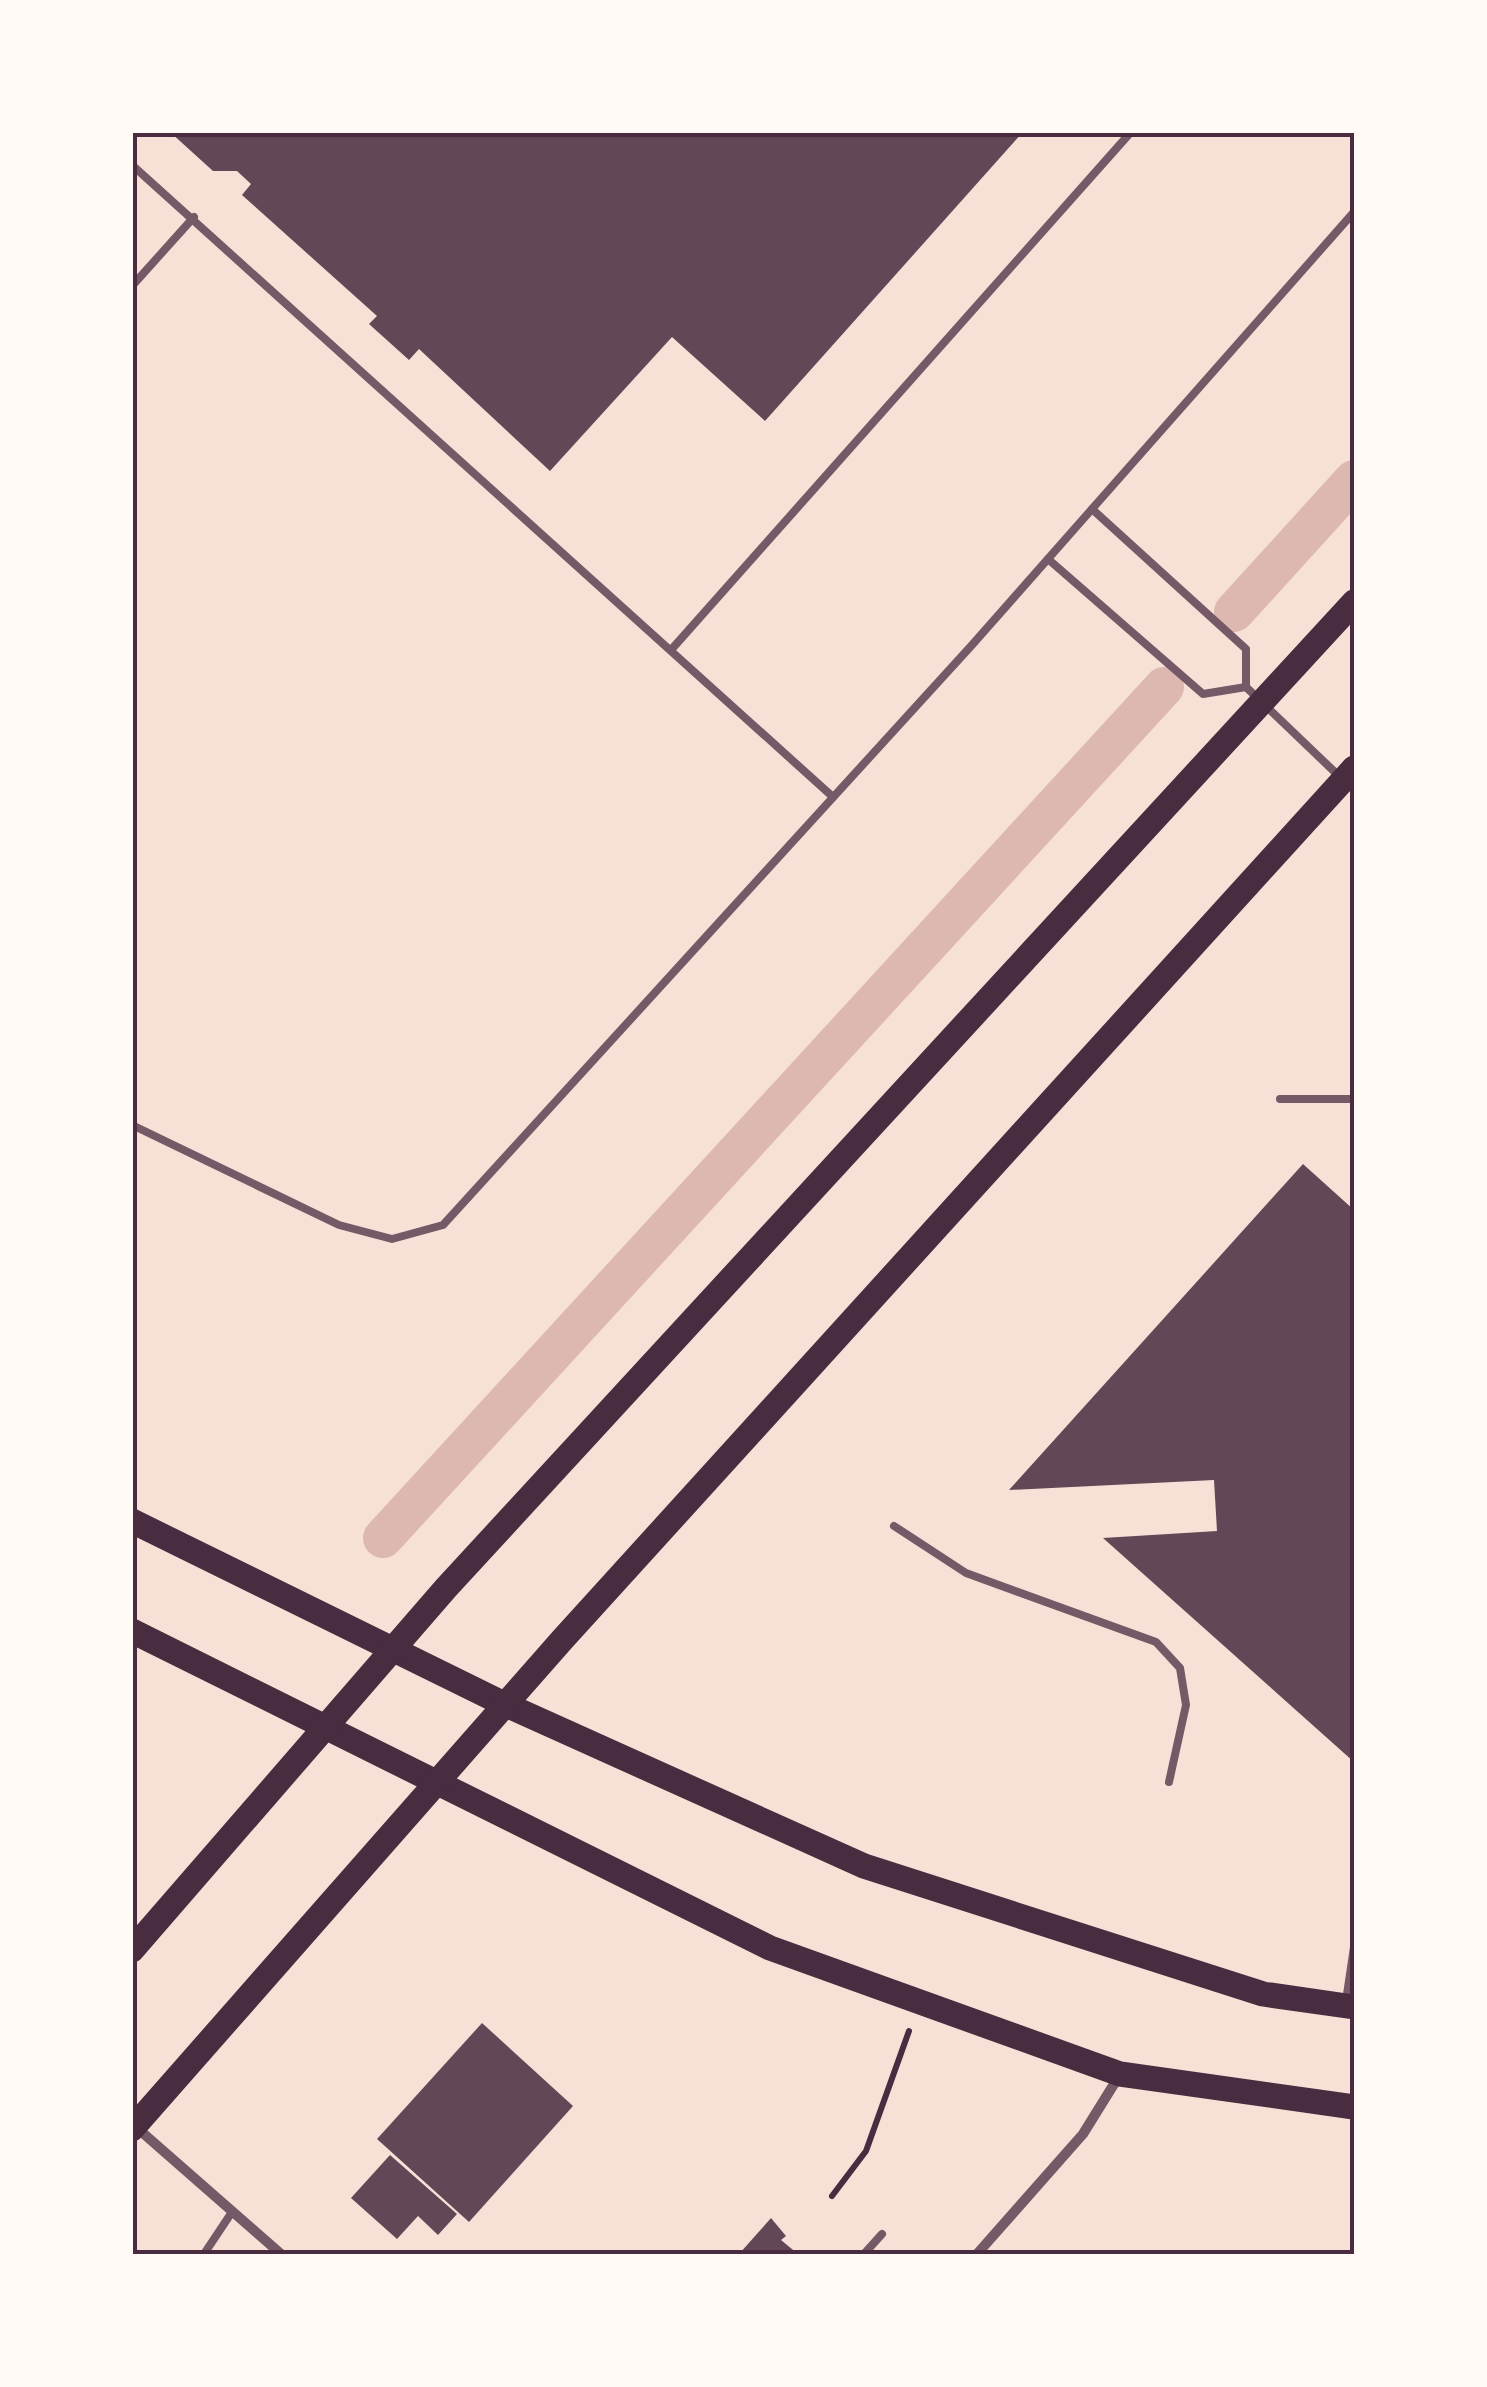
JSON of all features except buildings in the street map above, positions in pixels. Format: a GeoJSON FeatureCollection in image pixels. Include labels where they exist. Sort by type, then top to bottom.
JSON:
{"type":"FeatureCollection","features":[{"type":"Feature","properties":{"kind":"main road"},"geometry":{"type":"LineString","coordinates":[[132,1950],[391,1649],[1255,695],[1354,602]]}},
{"type":"Feature","properties":{"kind":"main road"},"geometry":{"type":"LineString","coordinates":[[134,2128],[506,1706],[1349,774]]}},
{"type":"Feature","properties":{"kind":"main road"},"geometry":{"type":"LineString","coordinates":[[132,1521],[506,1706],[864,1866],[1263,1994],[1350,2007]]}},
{"type":"Feature","properties":{"kind":"main road"},"geometry":{"type":"LineString","coordinates":[[132,1630],[328,1726],[436,1785],[770,1948],[1120,2074],[1354,2108]]}},
{"type":"Feature","properties":{"kind":"street"},"geometry":{"type":"LineString","coordinates":[[977,2254],[1083,2134],[1120,2074]]}},
{"type":"Feature","properties":{"kind":"street"},"geometry":{"type":"LineString","coordinates":[[134,2128],[281,2254]]}},
{"type":"Feature","properties":{"kind":"lane"},"geometry":{"type":"LineString","coordinates":[[671,650],[1130,132]]}},
{"type":"Feature","properties":{"kind":"lane"},"geometry":{"type":"LineString","coordinates":[[132,165],[833,798]]}},
{"type":"Feature","properties":{"kind":"lane"},"geometry":{"type":"LineString","coordinates":[[132,1124],[339,1224],[392,1238],[442,1225],[833,798],[1354,212]]}},
{"type":"Feature","properties":{"kind":"lane"},"geometry":{"type":"LineString","coordinates":[[132,286],[194,217]]}},
{"type":"Feature","properties":{"kind":"lane"},"geometry":{"type":"LineString","coordinates":[[1092,509],[1246,649],[1255,695],[1349,774]]}},
{"type":"Feature","properties":{"kind":"lane"},"geometry":{"type":"LineString","coordinates":[[1048,558],[1203,694],[1255,695]]}},
{"type":"Feature","properties":{"kind":"lane"},"geometry":{"type":"LineString","coordinates":[[1280,1098],[1354,1099]]}},
{"type":"Feature","properties":{"kind":"lane"},"geometry":{"type":"LineString","coordinates":[[894,1526],[966,1573],[1156,1642],[1180,1668],[1186,1704],[1169,1782]]}},
{"type":"Feature","properties":{"kind":"lane"},"geometry":{"type":"LineString","coordinates":[[1350,2007],[1354,1946]]}},
{"type":"Feature","properties":{"kind":"lane"},"geometry":{"type":"LineString","coordinates":[[204,2254],[232,2212]]}},
{"type":"Feature","properties":{"kind":"lane"},"geometry":{"type":"LineString","coordinates":[[864,2254],[882,2234]]}},
{"type":"Feature","properties":{"kind":"path"},"geometry":{"type":"LineString","coordinates":[[832,2196],[866,2151],[919,2003]]}},
{"type":"Feature","properties":{"kind":"waterway"},"geometry":{"type":"LineString","coordinates":[[1234,612],[1354,480]]}},
{"type":"Feature","properties":{"kind":"waterway"},"geometry":{"type":"LineString","coordinates":[[383,1538],[1164,687]]}}]}
